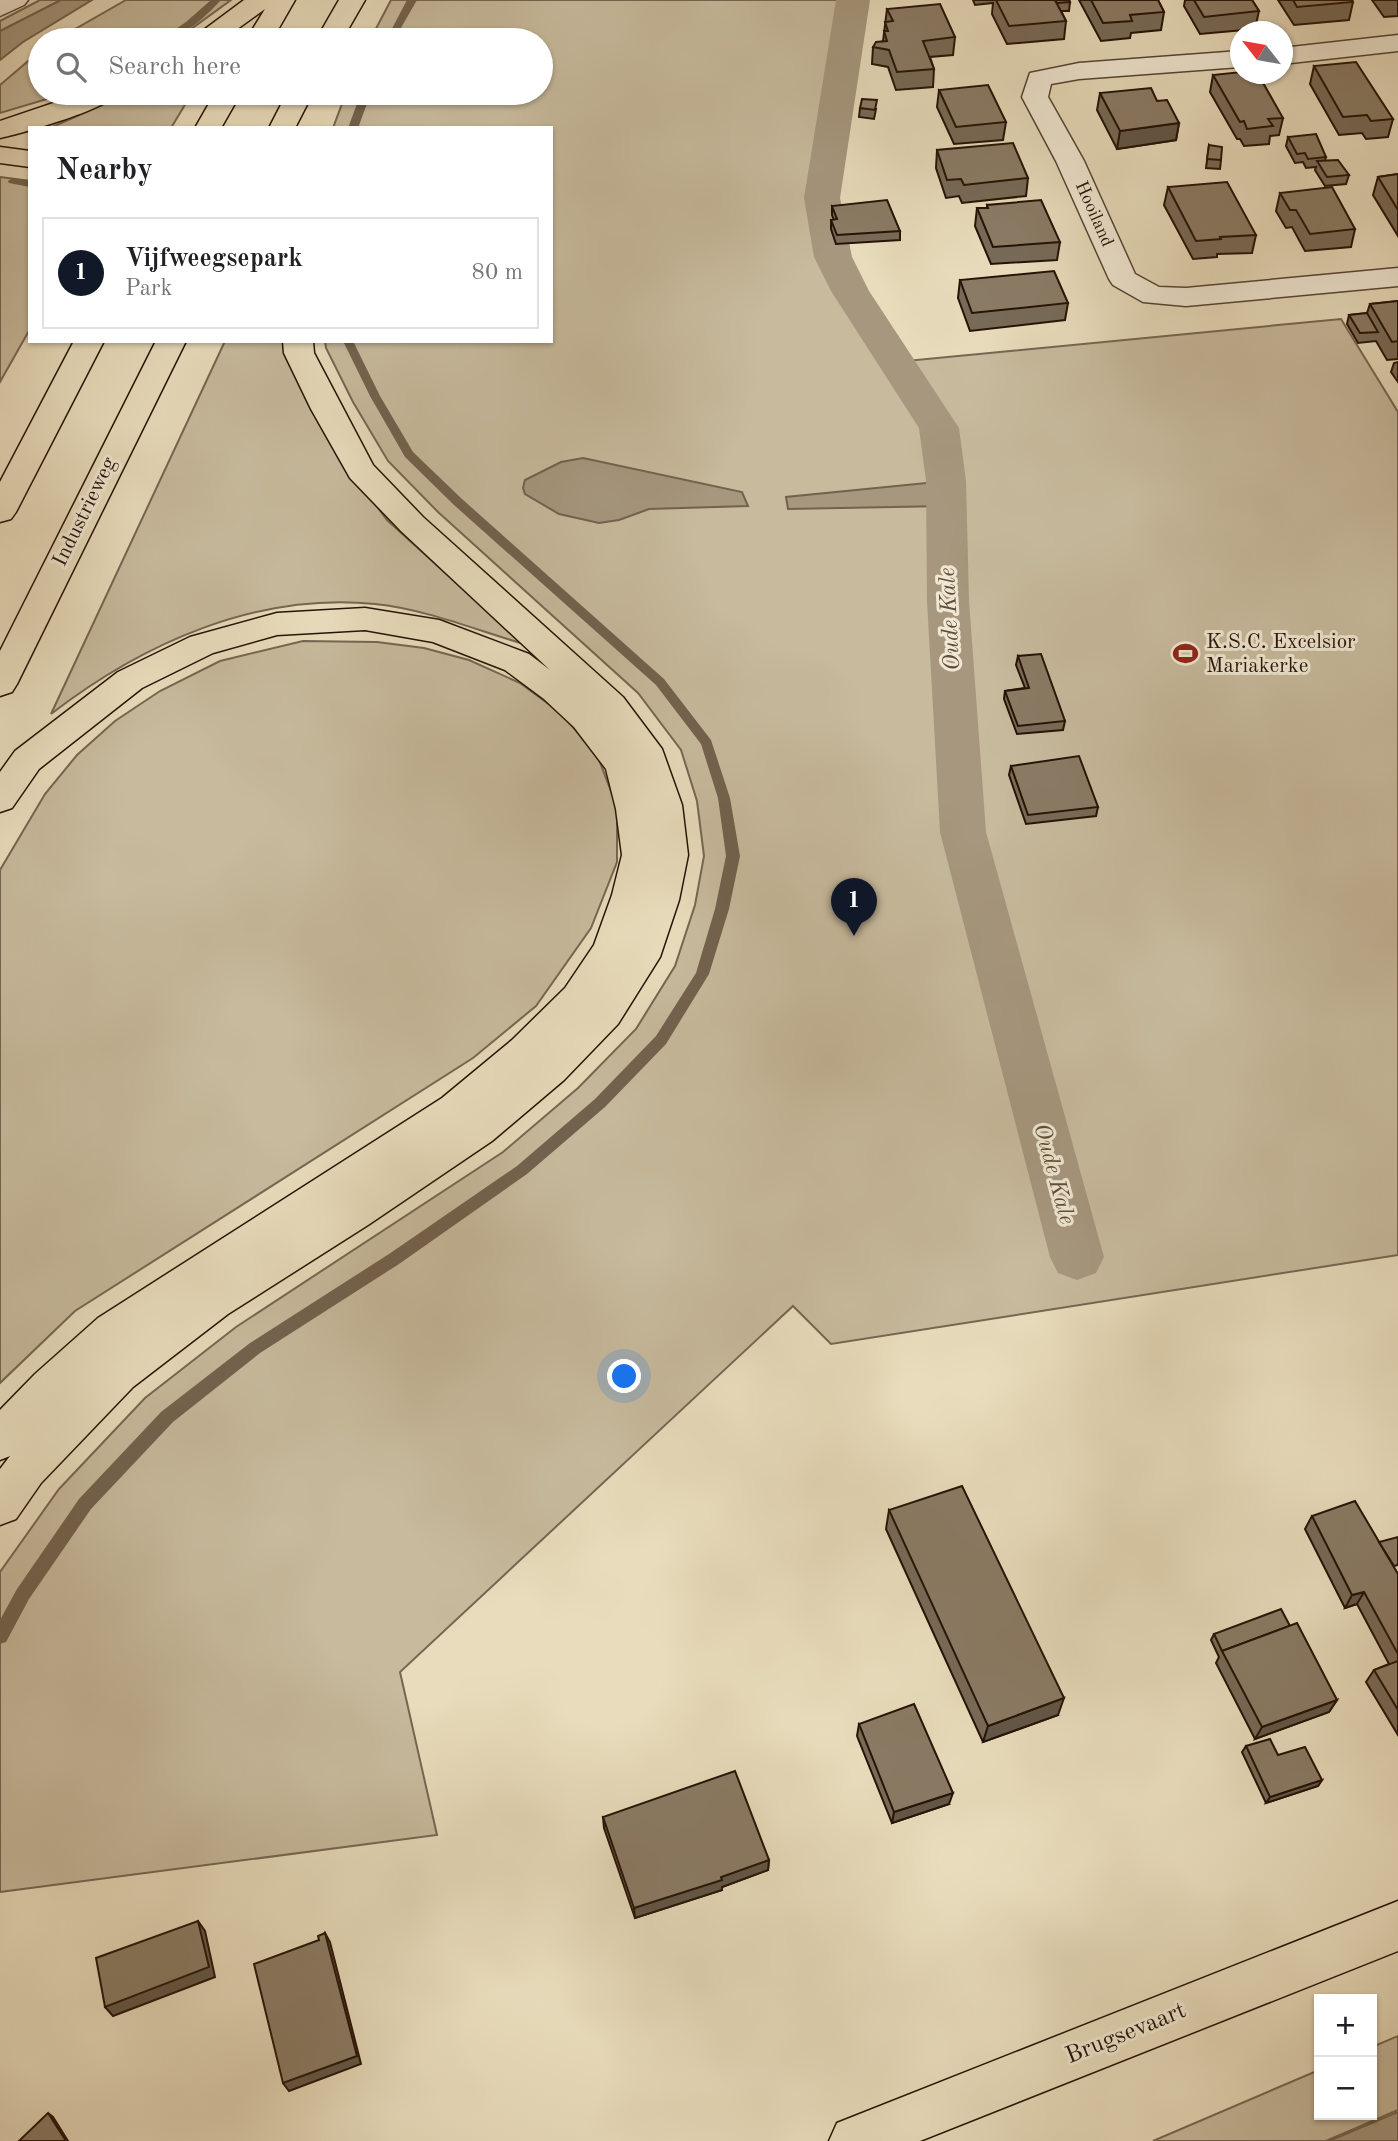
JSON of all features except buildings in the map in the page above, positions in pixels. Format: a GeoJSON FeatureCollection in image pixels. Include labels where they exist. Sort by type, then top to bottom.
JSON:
{"type":"FeatureCollection","features":[{"type":"Feature","properties":{"kind":"main road"},"geometry":{"type":"LineString","coordinates":[[222,28],[260,0]]}},
{"type":"Feature","properties":{"kind":"main road"},"geometry":{"type":"LineString","coordinates":[[266,28],[282,0]]}},
{"type":"Feature","properties":{"kind":"main road"},"geometry":{"type":"LineString","coordinates":[[336,28],[352,0]]}},
{"type":"Feature","properties":{"kind":"main road"},"geometry":{"type":"LineString","coordinates":[[0,130],[77,105]]}},
{"type":"Feature","properties":{"kind":"main road"},"geometry":{"type":"LineString","coordinates":[[209,126],[221,105]]}},
{"type":"Feature","properties":{"kind":"main road"},"geometry":{"type":"LineString","coordinates":[[283,126],[294,105]]}},
{"type":"Feature","properties":{"kind":"main road"},"geometry":{"type":"LineString","coordinates":[[307,126],[312,105]]}},
{"type":"Feature","properties":{"kind":"main road"},"geometry":{"type":"LineString","coordinates":[[0,155],[28,159]]}},
{"type":"Feature","properties":{"kind":"main road","name":"Industrieweg"},"geometry":{"type":"LineString","coordinates":[[0,684],[170,343]]}},
{"type":"Feature","properties":{"kind":"main road"},"geometry":{"type":"LineString","coordinates":[[0,1505],[26,1469],[118,1374],[213,1301],[354,1213],[478,1129],[550,1069],[605,1013],[641,957],[660,900],[670,855],[664,806],[650,758],[611,706],[412,524],[361,471],[326,409],[299,353],[298,343]]}},
{"type":"Feature","properties":{"kind":"main road"},"geometry":{"type":"LineString","coordinates":[[0,512],[82,350]]}},
{"type":"Feature","properties":{"kind":"main road"},"geometry":{"type":"LineString","coordinates":[[0,799],[27,760],[130,680],[202,645],[277,624],[365,619],[439,631],[517,662],[556,691],[586,718],[622,766],[634,809],[640,855],[630,895],[611,948],[578,999],[526,1051],[456,1110],[113,1331],[50,1387],[0,1440]]}},
{"type":"Feature","properties":{"kind":"main road","name":"Brugsevaart"},"geometry":{"type":"LineString","coordinates":[[855,2141],[1398,1926]]}},
{"type":"Feature","properties":{"kind":"street"},"geometry":{"type":"LineString","coordinates":[[0,8],[15,0]]}},
{"type":"Feature","properties":{"kind":"street"},"geometry":{"type":"LineString","coordinates":[[1293,55],[1398,43]]}},
{"type":"Feature","properties":{"kind":"street","name":"Hooiland"},"geometry":{"type":"LineString","coordinates":[[1230,60],[1079,71],[1039,79],[1035,97],[1070,161],[1123,279],[1153,296],[1186,297],[1398,277]]}},
{"type":"Feature","properties":{"kind":"shaded area"},"geometry":{"type":"Polygon","coordinates":[[[40,0],[61,0],[0,31],[0,21],[40,0]]]}},
{"type":"Feature","properties":{"kind":"shaded area"},"geometry":{"type":"Polygon","coordinates":[[[61,0],[92,0],[46,28],[28,28],[28,39],[0,60],[0,31],[61,0]]]}},
{"type":"Feature","properties":{"kind":"shaded area"},"geometry":{"type":"Polygon","coordinates":[[[126,0],[231,0],[192,28],[77,28],[126,0]]]}},
{"type":"Feature","properties":{"kind":"shaded area"},"geometry":{"type":"Polygon","coordinates":[[[391,0],[853,0],[822,198],[833,257],[850,291],[896,362],[1341,319],[1398,412],[1398,1255],[831,1344],[793,1306],[400,1672],[437,1835],[0,1892],[0,1572],[59,1489],[145,1398],[236,1327],[503,1152],[578,1088],[636,1029],[675,966],[695,905],[704,856],[697,801],[681,750],[638,693],[438,512],[388,461],[353,402],[326,348],[325,343],[553,343],[553,126],[334,126],[342,105],[553,105],[553,28],[376,28],[391,0]]]}},
{"type":"Feature","properties":{"kind":"shaded area"},"geometry":{"type":"Polygon","coordinates":[[[28,61],[28,105],[0,113],[0,85],[28,61]]]}},
{"type":"Feature","properties":{"kind":"shaded area"},"geometry":{"type":"Polygon","coordinates":[[[102,105],[185,105],[172,126],[55,126],[102,105]]]}},
{"type":"Feature","properties":{"kind":"shaded area"},"geometry":{"type":"Polygon","coordinates":[[[0,177],[28,181],[28,333],[0,382],[0,177]]]}},
{"type":"Feature","properties":{"kind":"shaded area"},"geometry":{"type":"Polygon","coordinates":[[[224,343],[289,343],[299,385],[341,458],[387,520],[524,644],[431,615],[394,607],[331,602],[288,606],[203,628],[163,645],[86,688],[51,714],[224,343]]]}},
{"type":"Feature","properties":{"kind":"shaded area"},"geometry":{"type":"Polygon","coordinates":[[[583,458],[742,492],[748,506],[649,509],[619,520],[599,523],[559,514],[525,494],[525,480],[561,462],[583,458]]]}},
{"type":"Feature","properties":{"kind":"shaded area"},"geometry":{"type":"Polygon","coordinates":[[[946,481],[946,506],[788,509],[786,497],[946,481]]]}},
{"type":"Feature","properties":{"kind":"shaded area"},"geometry":{"type":"Polygon","coordinates":[[[303,641],[377,642],[424,648],[469,660],[520,683],[558,711],[596,752],[617,807],[617,862],[591,928],[536,1006],[473,1058],[75,1311],[0,1383],[0,870],[45,794],[77,755],[115,721],[160,691],[220,661],[303,641]]]}},
{"type":"Feature","properties":{"kind":"shaded area"},"geometry":{"type":"Polygon","coordinates":[[[1398,2036],[1398,2110],[1377,2119],[1377,2057],[1377,2045],[1398,2036]]]}},
{"type":"Feature","properties":{"kind":"shaded area"},"geometry":{"type":"Polygon","coordinates":[[[1314,2072],[1314,2120],[1375,2120],[1326,2141],[1153,2141],[1314,2072]]]}},
{"type":"Feature","properties":{"kind":"shaded area"},"geometry":{"type":"Polygon","coordinates":[[[1398,2112],[1398,2141],[1329,2141],[1398,2112]]]}},
{"type":"Feature","properties":{"kind":"waterway"},"geometry":{"type":"LineString","coordinates":[[183,28],[216,0]]}},
{"type":"Feature","properties":{"kind":"waterway"},"geometry":{"type":"LineString","coordinates":[[397,28],[412,0]]}},
{"type":"Feature","properties":{"kind":"waterway","name":"Oude Kale"},"geometry":{"type":"LineString","coordinates":[[853,0],[822,198],[833,257],[850,291],[939,428],[946,481],[948,601],[963,832],[1077,1257]]}},
{"type":"Feature","properties":{"kind":"waterway"},"geometry":{"type":"LineString","coordinates":[[354,126],[362,105]]}},
{"type":"Feature","properties":{"kind":"waterway"},"geometry":{"type":"LineString","coordinates":[[13,181],[28,184]]}},
{"type":"Feature","properties":{"kind":"waterway"},"geometry":{"type":"LineString","coordinates":[[0,1636],[23,1594],[85,1504],[167,1417],[255,1348],[394,1259],[522,1170],[600,1103],[661,1040],[702,974],[722,909],[733,856],[724,798],[707,743],[660,682],[458,502],[409,454],[375,396],[349,343]]}},
{"type":"Feature","properties":{"kind":"place","name":"K.S.C. Excelsior Mariakerke"},"geometry":{"type":"Point","coordinates":[1186,654]}},
{"type":"Feature","properties":{"kind":"place","name":"Vijfweegsepark"},"geometry":{"type":"Point","coordinates":[854,936]}}]}
